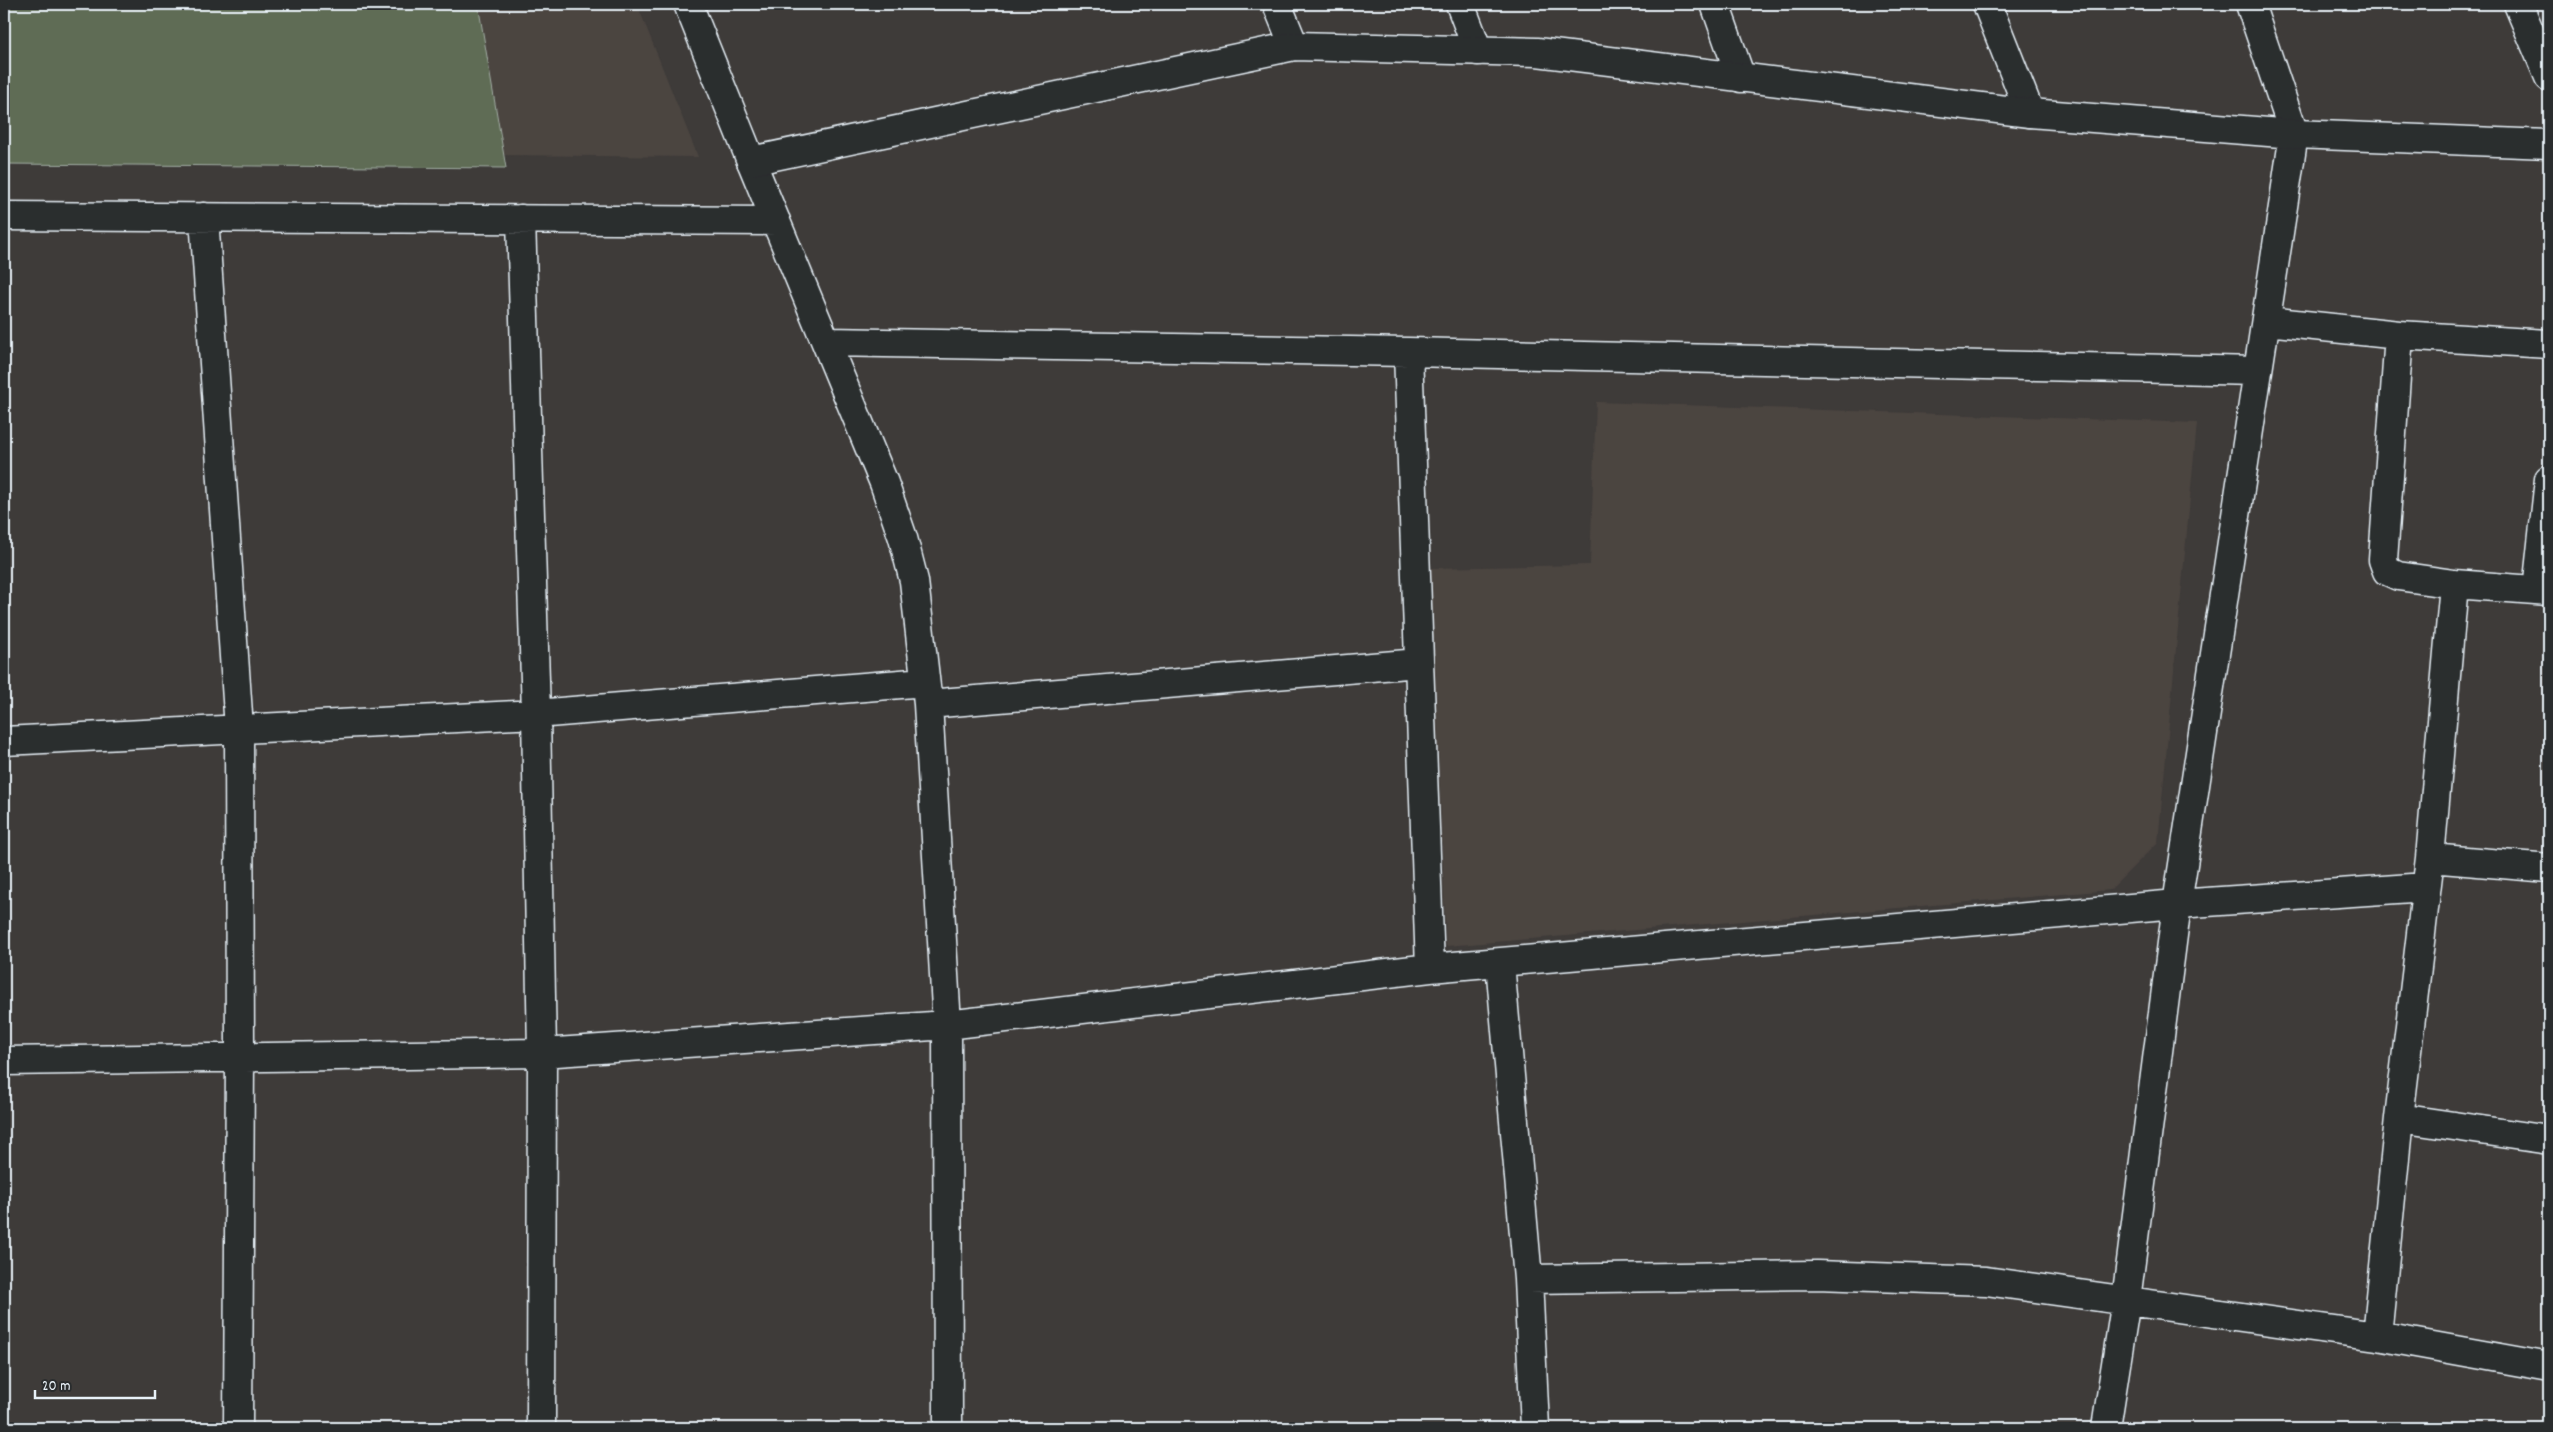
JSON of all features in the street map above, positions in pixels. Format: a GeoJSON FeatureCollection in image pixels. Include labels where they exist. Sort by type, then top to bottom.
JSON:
{"type":"FeatureCollection","features":[{"type":"Feature","properties":{"kind":"street"},"geometry":{"type":"LineString","coordinates":[[688,4],[751,161],[828,342],[884,484],[903,538],[914,581],[927,693],[947,1025],[948,1428]]}},
{"type":"Feature","properties":{"kind":"street"},"geometry":{"type":"LineString","coordinates":[[1277,4],[1294,46]]}},
{"type":"Feature","properties":{"kind":"street"},"geometry":{"type":"LineString","coordinates":[[1460,4],[1478,51]]}},
{"type":"Feature","properties":{"kind":"street"},"geometry":{"type":"LineString","coordinates":[[1715,4],[1742,78]]}},
{"type":"Feature","properties":{"kind":"street"},"geometry":{"type":"LineString","coordinates":[[1987,4],[2030,113]]}},
{"type":"Feature","properties":{"kind":"street"},"geometry":{"type":"LineString","coordinates":[[2106,1428],[2126,1300],[2177,904],[2294,134],[2250,4]]}},
{"type":"Feature","properties":{"kind":"street"},"geometry":{"type":"LineString","coordinates":[[2518,4],[2549,77]]}},
{"type":"Feature","properties":{"kind":"street"},"geometry":{"type":"LineString","coordinates":[[751,161],[1294,46],[1537,52],[2030,113],[2294,134],[2549,144]]}},
{"type":"Feature","properties":{"kind":"street"},"geometry":{"type":"LineString","coordinates":[[4,216],[776,221]]}},
{"type":"Feature","properties":{"kind":"street"},"geometry":{"type":"LineString","coordinates":[[204,217],[239,728],[238,1428]]}},
{"type":"Feature","properties":{"kind":"street"},"geometry":{"type":"LineString","coordinates":[[521,219],[536,714],[542,1052],[541,1428]]}},
{"type":"Feature","properties":{"kind":"street"},"geometry":{"type":"LineString","coordinates":[[2267,321],[2399,335],[2549,344]]}},
{"type":"Feature","properties":{"kind":"street"},"geometry":{"type":"LineString","coordinates":[[2399,335],[2383,560],[2387,571],[2398,576],[2454,584],[2543,591],[2549,479]]}},
{"type":"Feature","properties":{"kind":"street"},"geometry":{"type":"LineString","coordinates":[[828,342],[1408,352],[2257,371]]}},
{"type":"Feature","properties":{"kind":"street"},"geometry":{"type":"LineString","coordinates":[[1408,352],[1430,968]]}},
{"type":"Feature","properties":{"kind":"street"},"geometry":{"type":"LineString","coordinates":[[2377,1336],[2399,1118],[2430,858],[2454,584]]}},
{"type":"Feature","properties":{"kind":"street"},"geometry":{"type":"LineString","coordinates":[[4,740],[927,693],[1419,663]]}},
{"type":"Feature","properties":{"kind":"street"},"geometry":{"type":"LineString","coordinates":[[2430,858],[2549,868]]}},
{"type":"Feature","properties":{"kind":"street"},"geometry":{"type":"LineString","coordinates":[[4,1061],[542,1052],[947,1025],[1430,968],[2177,904],[2426,887]]}},
{"type":"Feature","properties":{"kind":"street"},"geometry":{"type":"LineString","coordinates":[[1500,963],[1528,1279],[1535,1428]]}},
{"type":"Feature","properties":{"kind":"street"},"geometry":{"type":"LineString","coordinates":[[2399,1118],[2549,1140]]}},
{"type":"Feature","properties":{"kind":"street"},"geometry":{"type":"LineString","coordinates":[[1528,1279],[1817,1274],[1943,1278],[2028,1285],[2377,1336],[2549,1367]]}},
{"type":"Feature","properties":{"kind":"shaded area"},"geometry":{"type":"Polygon","coordinates":[[[4,4],[637,4],[698,157],[4,150],[4,4]]]}},
{"type":"Feature","properties":{"kind":"shaded area"},"geometry":{"type":"Polygon","coordinates":[[[1596,402],[2197,423],[2158,842],[2110,890],[1446,946],[1431,568],[1590,565],[1596,402]]]}},
{"type":"Feature","properties":{"kind":"green space"},"geometry":{"type":"Polygon","coordinates":[[[4,4],[478,4],[506,168],[4,164],[4,4]]]}}]}
